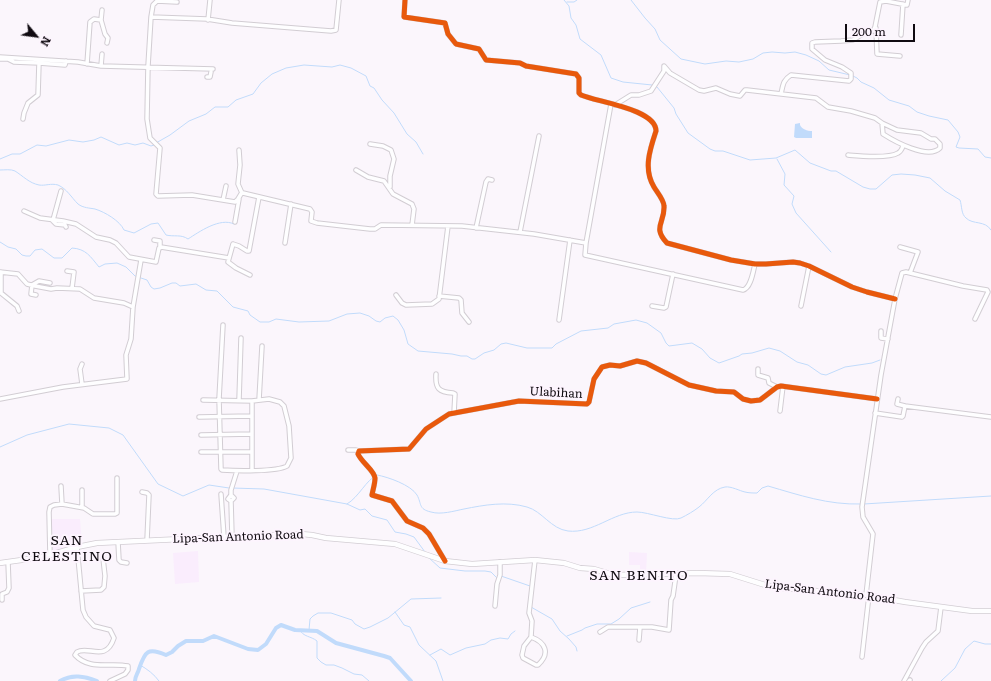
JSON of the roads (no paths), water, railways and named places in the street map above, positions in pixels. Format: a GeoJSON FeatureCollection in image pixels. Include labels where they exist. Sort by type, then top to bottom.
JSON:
{"type":"FeatureCollection","features":[{"type":"Feature","properties":{"kind":"main road","name":"Lipa-San Antonio Road"},"geometry":{"type":"LineString","coordinates":[[0,563],[50,555],[97,543],[224,536],[301,534],[326,538],[395,544],[445,561],[472,564],[535,560],[564,563],[614,575],[676,575],[697,573],[730,574],[773,587],[867,595],[941,607],[972,611],[991,611]]}},
{"type":"Feature","properties":{"kind":"street"},"geometry":{"type":"LineString","coordinates":[[208,20],[210,0]]}},
{"type":"Feature","properties":{"kind":"street"},"geometry":{"type":"LineString","coordinates":[[151,17],[208,20],[331,31],[336,30],[339,0]]}},
{"type":"Feature","properties":{"kind":"street"},"geometry":{"type":"LineString","coordinates":[[405,0],[404,17],[445,23],[448,34],[456,44],[479,49],[486,60],[520,63],[526,66],[576,74],[579,78],[579,93],[581,95],[631,110],[648,118],[657,128],[648,160],[652,184],[664,202],[659,230],[664,240],[670,244],[731,260],[755,264],[794,262],[809,266],[852,287],[895,299]]}},
{"type":"Feature","properties":{"kind":"street"},"geometry":{"type":"LineString","coordinates":[[900,56],[877,54],[875,27],[880,2],[886,1],[907,5],[908,0]]}},
{"type":"Feature","properties":{"kind":"street"},"geometry":{"type":"LineString","coordinates":[[177,2],[157,1],[153,5],[151,17],[147,119],[148,134],[160,148],[156,194],[158,196],[192,195],[235,202],[242,193]]}},
{"type":"Feature","properties":{"kind":"street"},"geometry":{"type":"LineString","coordinates":[[901,35],[903,4]]}},
{"type":"Feature","properties":{"kind":"street"},"geometry":{"type":"LineString","coordinates":[[102,10],[102,20],[105,34],[108,38],[107,42]]}},
{"type":"Feature","properties":{"kind":"street"},"geometry":{"type":"LineString","coordinates":[[87,64],[90,22],[94,19],[102,20]]}},
{"type":"Feature","properties":{"kind":"street"},"geometry":{"type":"LineString","coordinates":[[781,94],[783,82],[791,75],[849,81],[851,79],[850,73],[842,67],[825,60],[812,48],[812,43],[855,39],[866,32],[873,31],[875,27]]}},
{"type":"Feature","properties":{"kind":"street"},"geometry":{"type":"LineString","coordinates":[[101,66],[102,54]]}},
{"type":"Feature","properties":{"kind":"street"},"geometry":{"type":"LineString","coordinates":[[0,58],[66,61],[101,66],[148,66],[211,70],[210,77],[207,77]]}},
{"type":"Feature","properties":{"kind":"street"},"geometry":{"type":"LineString","coordinates":[[0,58],[8,59],[12,62],[65,65],[66,61]]}},
{"type":"Feature","properties":{"kind":"street"},"geometry":{"type":"LineString","coordinates":[[23,119],[24,112],[28,104],[38,95],[39,63]]}},
{"type":"Feature","properties":{"kind":"street"},"geometry":{"type":"LineString","coordinates":[[613,104],[631,95],[639,95],[651,91],[664,71],[664,66],[670,73],[702,91],[716,88],[722,92],[738,96],[743,94],[746,90],[816,98],[828,107],[851,111],[875,118],[897,130],[921,133],[931,139],[935,139],[940,144],[940,148],[934,151],[923,151],[903,146],[899,142],[883,134],[882,123]]}},
{"type":"Feature","properties":{"kind":"street"},"geometry":{"type":"LineString","coordinates":[[613,104],[584,253],[587,256],[743,290],[746,290],[748,286],[755,264]]}},
{"type":"Feature","properties":{"kind":"street"},"geometry":{"type":"LineString","coordinates":[[520,232],[539,136]]}},
{"type":"Feature","properties":{"kind":"street"},"geometry":{"type":"LineString","coordinates":[[370,144],[383,146],[391,150],[394,159],[391,169],[390,188]]}},
{"type":"Feature","properties":{"kind":"street"},"geometry":{"type":"LineString","coordinates":[[848,155],[871,158],[896,154],[900,152],[903,146]]}},
{"type":"Feature","properties":{"kind":"street"},"geometry":{"type":"LineString","coordinates":[[239,150],[240,165],[238,184],[242,193]]}},
{"type":"Feature","properties":{"kind":"street"},"geometry":{"type":"LineString","coordinates":[[356,170],[384,181],[393,194],[414,206],[412,225]]}},
{"type":"Feature","properties":{"kind":"street"},"geometry":{"type":"LineString","coordinates":[[476,228],[486,182],[488,179],[492,180]]}},
{"type":"Feature","properties":{"kind":"street"},"geometry":{"type":"LineString","coordinates":[[223,200],[226,186]]}},
{"type":"Feature","properties":{"kind":"street"},"geometry":{"type":"LineString","coordinates":[[53,220],[61,191]]}},
{"type":"Feature","properties":{"kind":"street"},"geometry":{"type":"LineString","coordinates":[[242,193],[311,210],[311,221],[317,223],[370,229],[381,225],[476,228],[520,232],[586,243]]}},
{"type":"Feature","properties":{"kind":"street"},"geometry":{"type":"LineString","coordinates":[[250,275],[228,263],[233,244],[249,251],[259,197]]}},
{"type":"Feature","properties":{"kind":"street"},"geometry":{"type":"LineString","coordinates":[[235,222],[239,198]]}},
{"type":"Feature","properties":{"kind":"street"},"geometry":{"type":"LineString","coordinates":[[285,243],[291,204]]}},
{"type":"Feature","properties":{"kind":"street"},"geometry":{"type":"LineString","coordinates":[[24,211],[40,218],[76,224],[96,237],[113,241],[127,256],[141,260],[157,262],[160,241],[154,240]]}},
{"type":"Feature","properties":{"kind":"street"},"geometry":{"type":"LineString","coordinates":[[53,220],[56,224],[65,225],[66,227]]}},
{"type":"Feature","properties":{"kind":"street"},"geometry":{"type":"LineString","coordinates":[[396,295],[402,303],[406,305],[432,304],[437,301],[439,296],[448,226]]}},
{"type":"Feature","properties":{"kind":"street"},"geometry":{"type":"LineString","coordinates":[[559,320],[570,240]]}},
{"type":"Feature","properties":{"kind":"street"},"geometry":{"type":"LineString","coordinates":[[900,247],[918,252],[910,273]]}},
{"type":"Feature","properties":{"kind":"street"},"geometry":{"type":"LineString","coordinates":[[160,248],[229,258]]}},
{"type":"Feature","properties":{"kind":"street"},"geometry":{"type":"LineString","coordinates":[[0,399],[50,389],[127,379],[126,355],[131,339],[133,307],[141,260]]}},
{"type":"Feature","properties":{"kind":"street"},"geometry":{"type":"LineString","coordinates":[[801,306],[809,266]]}},
{"type":"Feature","properties":{"kind":"street"},"geometry":{"type":"LineString","coordinates":[[68,271],[74,272],[72,288]]}},
{"type":"Feature","properties":{"kind":"street"},"geometry":{"type":"LineString","coordinates":[[19,311],[17,306],[1,294],[1,272],[18,274],[27,284],[50,289],[72,288],[82,290],[94,298],[124,303],[133,307]]}},
{"type":"Feature","properties":{"kind":"street"},"geometry":{"type":"LineString","coordinates":[[862,657],[872,534],[863,517],[862,507],[877,399],[895,299],[902,273],[906,272],[962,286],[987,290],[988,292],[975,319]]}},
{"type":"Feature","properties":{"kind":"street"},"geometry":{"type":"LineString","coordinates":[[652,306],[666,307],[673,274]]}},
{"type":"Feature","properties":{"kind":"street"},"geometry":{"type":"LineString","coordinates":[[32,285],[39,281],[50,282]]}},
{"type":"Feature","properties":{"kind":"street"},"geometry":{"type":"LineString","coordinates":[[32,285],[31,294],[36,295]]}},
{"type":"Feature","properties":{"kind":"street"},"geometry":{"type":"LineString","coordinates":[[439,296],[459,298],[461,300],[462,313],[469,322]]}},
{"type":"Feature","properties":{"kind":"street"},"geometry":{"type":"LineString","coordinates":[[203,400],[219,400],[239,400],[252,400],[259,400],[274,400],[280,402],[284,406],[289,426],[291,458],[287,466],[283,468],[237,471],[221,470],[219,400],[223,325]]}},
{"type":"Feature","properties":{"kind":"street"},"geometry":{"type":"LineString","coordinates":[[881,331],[881,338]]}},
{"type":"Feature","properties":{"kind":"street"},"geometry":{"type":"LineString","coordinates":[[876,337],[888,339]]}},
{"type":"Feature","properties":{"kind":"street"},"geometry":{"type":"LineString","coordinates":[[239,400],[241,338]]}},
{"type":"Feature","properties":{"kind":"street"},"geometry":{"type":"LineString","coordinates":[[259,400],[262,346]]}},
{"type":"Feature","properties":{"kind":"street","name":"Ulabihan"},"geometry":{"type":"LineString","coordinates":[[348,450],[408,450],[426,429],[449,414],[454,413],[519,401],[587,404],[589,402],[594,378],[602,367],[610,365],[620,366],[636,361],[646,363],[689,385],[734,392],[743,399],[751,401],[760,400],[777,387],[783,386],[877,399]]}},
{"type":"Feature","properties":{"kind":"street"},"geometry":{"type":"LineString","coordinates":[[82,364],[80,369],[82,384]]}},
{"type":"Feature","properties":{"kind":"street"},"geometry":{"type":"LineString","coordinates":[[758,369],[758,375],[768,378],[769,383],[777,387]]}},
{"type":"Feature","properties":{"kind":"street"},"geometry":{"type":"LineString","coordinates":[[436,374],[436,386],[446,392],[455,394],[454,413]]}},
{"type":"Feature","properties":{"kind":"street"},"geometry":{"type":"LineString","coordinates":[[780,411],[783,386]]}},
{"type":"Feature","properties":{"kind":"street"},"geometry":{"type":"LineString","coordinates":[[898,399],[897,404],[905,406],[991,417]]}},
{"type":"Feature","properties":{"kind":"street"},"geometry":{"type":"LineString","coordinates":[[252,400],[252,470]]}},
{"type":"Feature","properties":{"kind":"street"},"geometry":{"type":"LineString","coordinates":[[875,413],[902,417],[905,406]]}},
{"type":"Feature","properties":{"kind":"street"},"geometry":{"type":"LineString","coordinates":[[199,417],[252,416]]}},
{"type":"Feature","properties":{"kind":"street"},"geometry":{"type":"LineString","coordinates":[[200,434],[252,434]]}},
{"type":"Feature","properties":{"kind":"street"},"geometry":{"type":"LineString","coordinates":[[359,451],[358,454],[362,462],[374,474],[375,481],[372,495],[392,500],[407,521],[423,528],[429,534],[445,561]]}},
{"type":"Feature","properties":{"kind":"street"},"geometry":{"type":"LineString","coordinates":[[201,452],[252,452]]}},
{"type":"Feature","properties":{"kind":"street"},"geometry":{"type":"LineString","coordinates":[[232,536],[231,501],[234,498],[231,495],[231,490],[237,471]]}},
{"type":"Feature","properties":{"kind":"street"},"geometry":{"type":"LineString","coordinates":[[50,555],[49,509],[51,506],[62,504],[82,508],[93,514],[116,514],[118,486],[117,478]]}},
{"type":"Feature","properties":{"kind":"street"},"geometry":{"type":"LineString","coordinates":[[61,486],[62,504]]}},
{"type":"Feature","properties":{"kind":"street"},"geometry":{"type":"LineString","coordinates":[[82,490],[82,508]]}},
{"type":"Feature","properties":{"kind":"street"},"geometry":{"type":"LineString","coordinates":[[142,492],[149,495],[146,540]]}},
{"type":"Feature","properties":{"kind":"street"},"geometry":{"type":"LineString","coordinates":[[221,494],[224,536]]}},
{"type":"Feature","properties":{"kind":"street"},"geometry":{"type":"LineString","coordinates":[[118,542],[119,560],[120,562],[127,563]]}},
{"type":"Feature","properties":{"kind":"street"},"geometry":{"type":"LineString","coordinates":[[77,547],[84,610],[91,623],[97,628],[110,630],[114,638],[110,645],[100,652],[93,652],[83,649],[75,655],[80,659],[94,665],[128,666],[128,670],[125,674],[110,681]]}},
{"type":"Feature","properties":{"kind":"street"},"geometry":{"type":"LineString","coordinates":[[81,591],[101,590],[104,587],[105,576],[103,558]]}},
{"type":"Feature","properties":{"kind":"street"},"geometry":{"type":"LineString","coordinates":[[531,637],[543,644],[545,652],[544,658],[538,665],[523,658],[522,655],[524,646],[531,637],[532,621],[529,613],[535,560]]}},
{"type":"Feature","properties":{"kind":"street"},"geometry":{"type":"LineString","coordinates":[[2,600],[2,594],[7,592],[9,588],[8,562]]}},
{"type":"Feature","properties":{"kind":"street"},"geometry":{"type":"LineString","coordinates":[[495,606],[497,584],[500,575],[500,562]]}},
{"type":"Feature","properties":{"kind":"street"},"geometry":{"type":"LineString","coordinates":[[600,632],[608,627],[652,627],[669,630],[671,600],[676,575]]}},
{"type":"Feature","properties":{"kind":"street"},"geometry":{"type":"LineString","coordinates":[[904,681],[926,642],[938,631],[941,607]]}},
{"type":"Feature","properties":{"kind":"street"},"geometry":{"type":"LineString","coordinates":[[639,640],[640,627]]}},
{"type":"Feature","properties":{"kind":"water"},"geometry":{"type":"Polygon","coordinates":[[[800,123],[803,129],[812,131],[812,138],[794,137],[795,124],[800,123]]]}},
{"type":"Feature","properties":{"kind":"waterway"},"geometry":{"type":"LineString","coordinates":[[564,0],[569,6],[571,18],[576,25],[580,39],[601,55],[611,78],[623,82],[652,85]]}},
{"type":"Feature","properties":{"kind":"waterway"},"geometry":{"type":"LineString","coordinates":[[567,2],[574,2],[577,0]]}},
{"type":"Feature","properties":{"kind":"waterway"},"geometry":{"type":"LineString","coordinates":[[631,0],[655,29],[660,40],[681,59],[705,64],[726,61],[739,62],[753,59],[763,53],[795,52],[819,61],[829,70],[850,75]]}},
{"type":"Feature","properties":{"kind":"waterway"},"geometry":{"type":"LineString","coordinates":[[156,143],[189,121],[206,114],[215,107],[228,107],[236,100],[253,94],[261,83],[272,74],[286,68],[304,65],[332,67],[340,65],[351,68],[366,76],[370,86],[374,88],[382,100],[394,113],[407,134],[416,142],[423,154]]}},
{"type":"Feature","properties":{"kind":"waterway"},"geometry":{"type":"LineString","coordinates":[[853,76],[861,82],[874,88],[889,100],[909,106],[917,112],[948,120],[958,132],[960,137],[956,147],[978,149],[985,157],[991,158]]}},
{"type":"Feature","properties":{"kind":"waterway"},"geometry":{"type":"LineString","coordinates":[[655,86],[674,108],[688,133],[710,149],[715,151],[723,151],[750,160],[776,158],[795,150],[810,163],[831,171],[836,171],[863,187],[870,189],[876,189],[892,175],[915,175],[930,178],[945,191],[960,200],[962,212],[966,218],[986,225],[991,230]]}},
{"type":"Feature","properties":{"kind":"waterway"},"geometry":{"type":"LineString","coordinates":[[0,159],[12,154],[20,154],[37,145],[46,146],[69,140],[83,142],[101,137],[119,145],[127,143],[135,145],[143,143],[151,146],[154,145]]}},
{"type":"Feature","properties":{"kind":"waterway"},"geometry":{"type":"LineString","coordinates":[[777,159],[785,174],[784,185],[794,196],[792,204],[796,213],[831,252]]}},
{"type":"Feature","properties":{"kind":"waterway"},"geometry":{"type":"LineString","coordinates":[[0,170],[13,170],[35,184],[58,185],[78,204],[86,208],[103,212],[116,220],[124,230],[134,233],[151,224],[158,223],[166,235],[188,239],[204,229],[222,222],[234,224]]}},
{"type":"Feature","properties":{"kind":"waterway"},"geometry":{"type":"LineString","coordinates":[[0,242],[8,247],[16,249],[22,255],[26,256],[30,256],[35,250],[42,249],[54,258],[62,258],[72,248],[81,250],[87,254],[99,267],[105,264],[117,263],[126,267],[135,276],[147,280],[154,289],[172,283],[176,283],[180,286],[196,284],[206,290],[217,291],[233,307],[248,311],[250,315],[260,322],[269,322],[276,319],[299,322],[329,321],[347,314],[360,313],[380,322],[385,318],[393,316],[398,320],[404,330],[408,344],[418,351],[467,356],[472,359],[494,350],[501,344],[506,343],[527,348],[552,348],[556,344],[581,331],[608,328],[614,324],[636,320],[647,323],[661,333],[669,346],[692,343],[702,349],[710,358],[719,363],[742,354],[769,348],[780,351],[797,362],[808,365],[821,374],[826,375],[845,367],[872,363],[880,360]]}},
{"type":"Feature","properties":{"kind":"waterway"},"geometry":{"type":"LineString","coordinates":[[0,447],[27,435],[69,424],[109,428],[123,435],[158,484],[183,496],[209,485],[229,488]]}},
{"type":"Feature","properties":{"kind":"waterway"},"geometry":{"type":"LineString","coordinates":[[347,504],[373,477],[377,475],[393,480],[410,488],[417,495],[422,508],[427,511],[443,513],[495,504],[519,505],[532,509],[552,524],[562,530],[568,531],[586,529],[628,513],[642,512],[672,519],[681,518],[699,507],[717,490],[725,487],[757,493],[762,488],[768,486],[825,501],[861,504]]}},
{"type":"Feature","properties":{"kind":"waterway"},"geometry":{"type":"LineString","coordinates":[[232,488],[264,489],[347,504],[360,510],[365,509],[372,516],[387,520],[395,532],[414,537],[425,552]]}},
{"type":"Feature","properties":{"kind":"waterway"},"geometry":{"type":"LineString","coordinates":[[864,504],[991,496]]}},
{"type":"Feature","properties":{"kind":"waterway"},"geometry":{"type":"LineString","coordinates":[[428,557],[440,568],[491,572],[497,578]]}},
{"type":"Feature","properties":{"kind":"waterway"},"geometry":{"type":"LineString","coordinates":[[501,576],[530,586]]}},
{"type":"Feature","properties":{"kind":"waterway"},"geometry":{"type":"LineString","coordinates":[[309,630],[310,619],[318,613],[331,613],[352,620],[355,624],[364,629],[388,618],[411,599],[441,598]]}},
{"type":"Feature","properties":{"kind":"waterway"},"geometry":{"type":"LineString","coordinates":[[567,636],[597,624],[611,624],[631,608],[650,602]]}},
{"type":"Feature","properties":{"kind":"waterway"},"geometry":{"type":"LineString","coordinates":[[531,607],[552,619],[560,631],[576,647],[577,651]]}},
{"type":"Feature","properties":{"kind":"waterway"},"geometry":{"type":"LineString","coordinates":[[395,612],[404,625],[410,627],[419,645],[436,661],[443,681]]}},
{"type":"Feature","properties":{"kind":"waterway"},"geometry":{"type":"LineString","coordinates":[[135,681],[143,658],[148,652],[155,651],[166,655],[186,641],[203,641],[214,636],[248,649],[258,650],[266,644],[276,628],[281,625],[295,630],[317,631],[336,643],[390,658],[411,681]]}},
{"type":"Feature","properties":{"kind":"waterway"},"geometry":{"type":"LineString","coordinates":[[300,630],[303,634],[317,641],[317,658],[321,662],[326,665],[334,665],[354,674],[362,675],[369,681]]}},
{"type":"Feature","properties":{"kind":"waterway"},"geometry":{"type":"LineString","coordinates":[[430,655],[441,649],[450,655],[466,648],[485,644],[491,640],[500,638],[508,639],[515,631]]}},
{"type":"Feature","properties":{"kind":"waterway"},"geometry":{"type":"LineString","coordinates":[[941,681],[955,668],[965,649],[974,641],[991,644]]}},
{"type":"Feature","properties":{"kind":"waterway"},"geometry":{"type":"LineString","coordinates":[[140,665],[155,676],[159,681]]}},
{"type":"Feature","properties":{"kind":"waterway"},"geometry":{"type":"LineString","coordinates":[[60,681],[69,677],[78,676],[97,681]]}},
{"type":"Feature","properties":{"kind":"district","name":"SAN CELESTINO"},"geometry":{"type":"Point","coordinates":[67,550]}},
{"type":"Feature","properties":{"kind":"district","name":"SAN BENITO"},"geometry":{"type":"Point","coordinates":[639,576]}}]}
